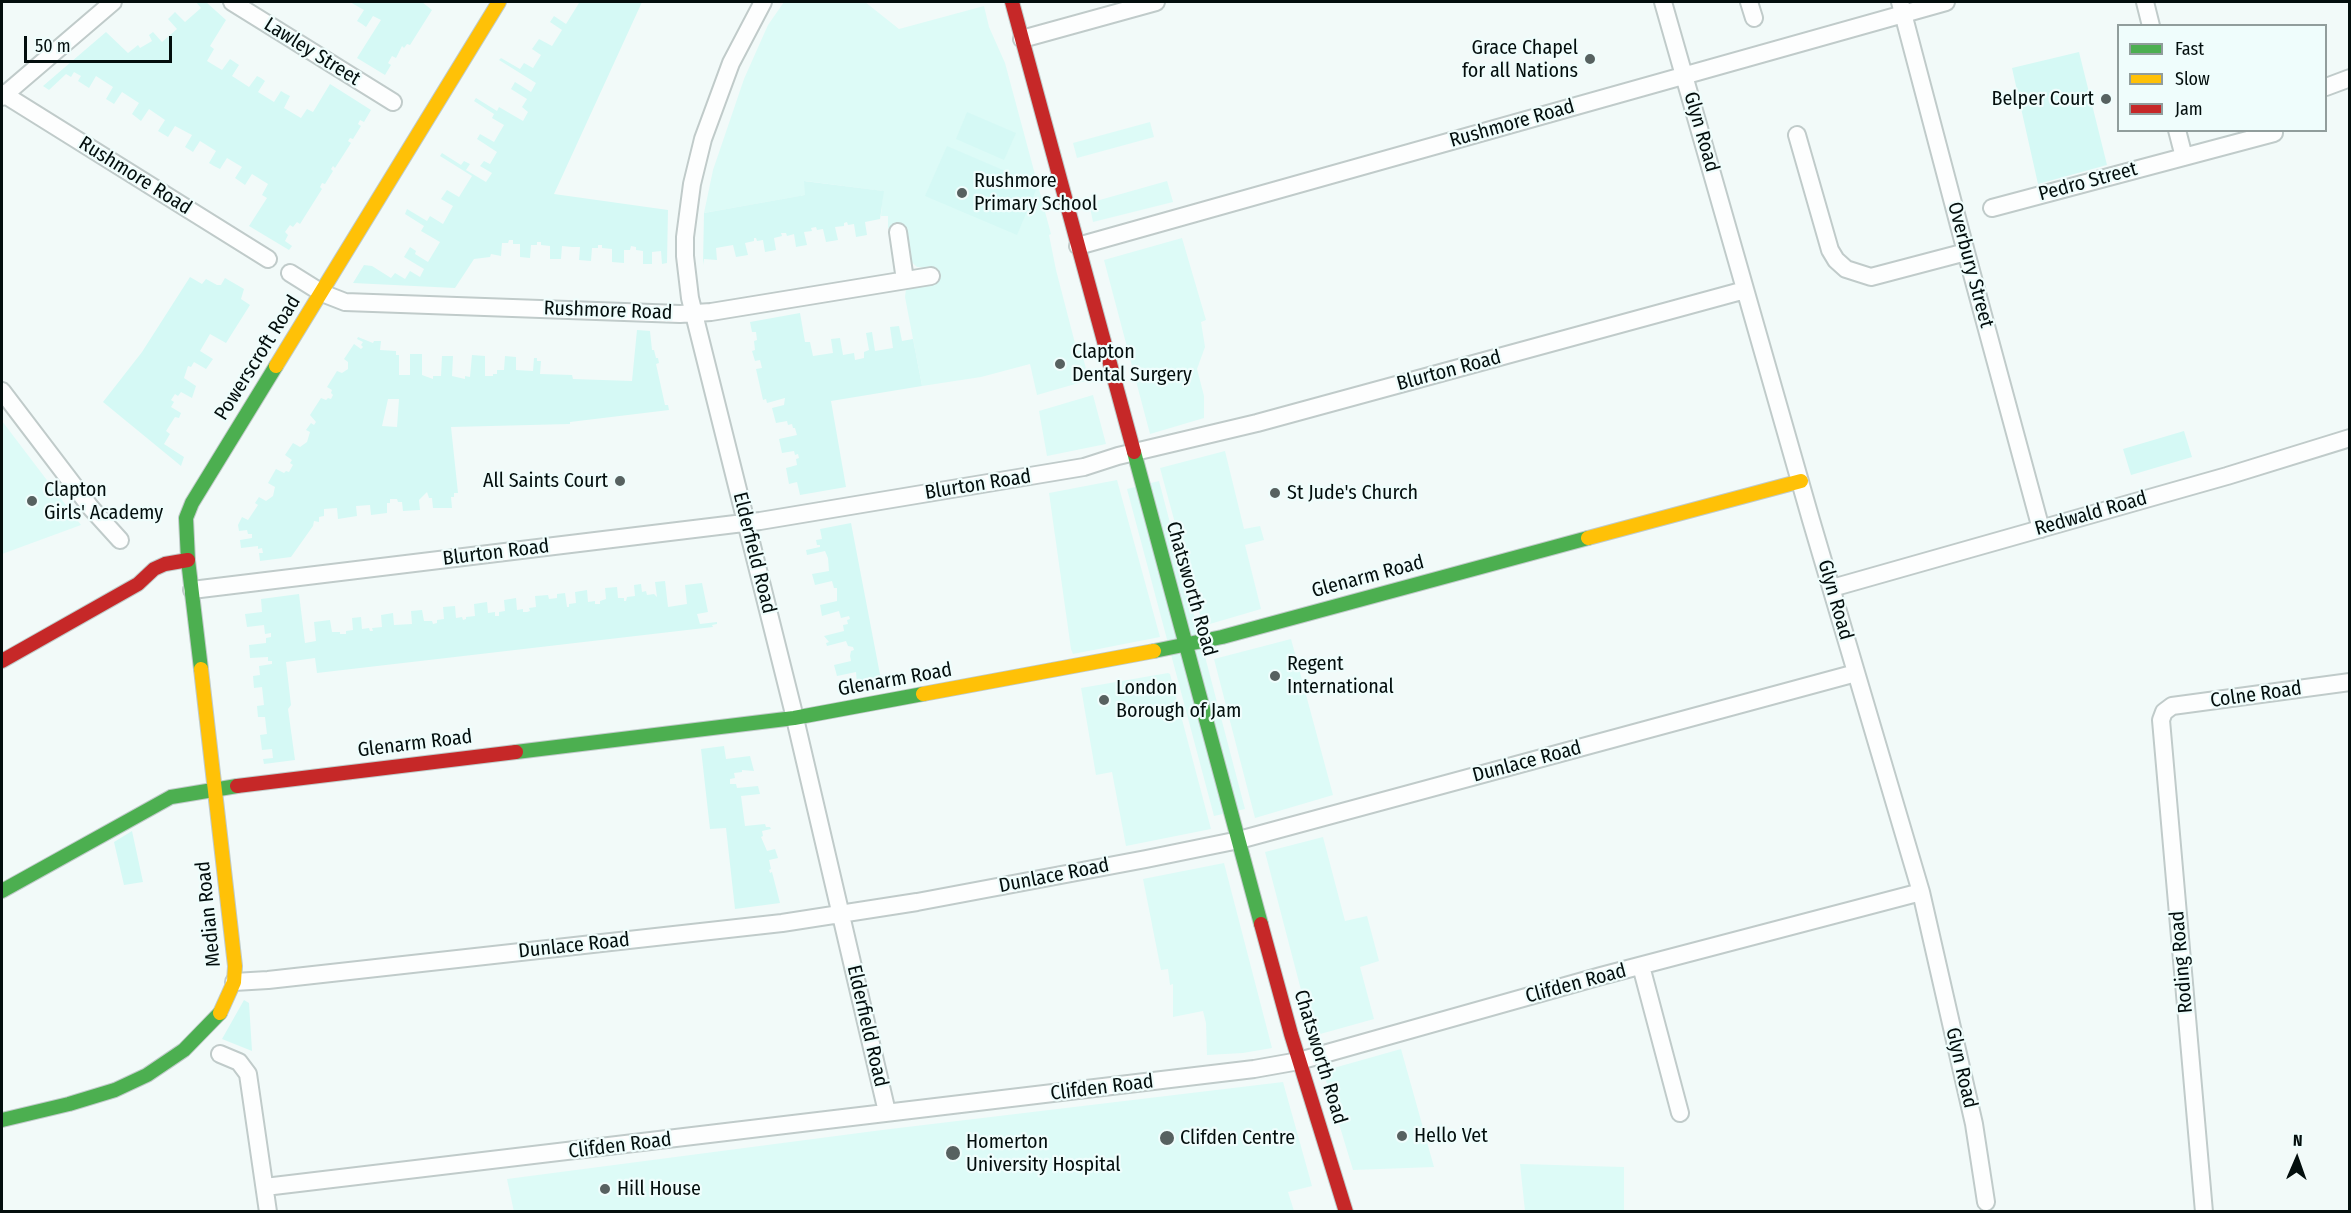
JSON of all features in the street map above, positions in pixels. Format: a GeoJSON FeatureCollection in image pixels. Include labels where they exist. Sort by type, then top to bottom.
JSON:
{"type":"FeatureCollection","features":[{"type":"Feature","properties":{"kind":"street"},"geometry":{"type":"LineString","coordinates":[[2,95],[113,2]]}},
{"type":"Feature","properties":{"kind":"street","name":"Lawley Street"},"geometry":{"type":"LineString","coordinates":[[232,2],[393,102]]}},
{"type":"Feature","properties":{"kind":"street","name":"Powerscroft Road"},"geometry":{"type":"LineString","coordinates":[[188,560],[186,518],[192,503],[499,2]]}},
{"type":"Feature","properties":{"kind":"street","name":"Elderfield Road"},"geometry":{"type":"LineString","coordinates":[[763,2],[731,63],[703,139],[692,184],[685,237],[685,256],[690,298],[842,914],[887,1112]]}},
{"type":"Feature","properties":{"kind":"street","name":"Chatsworth Road"},"geometry":{"type":"LineString","coordinates":[[1012,2],[1299,1061],[1346,1212]]}},
{"type":"Feature","properties":{"kind":"street"},"geometry":{"type":"LineString","coordinates":[[1022,39],[1156,2]]}},
{"type":"Feature","properties":{"kind":"street","name":"Glyn Road"},"geometry":{"type":"LineString","coordinates":[[1663,2],[1921,892],[1974,1124],[1986,1202]]}},
{"type":"Feature","properties":{"kind":"street"},"geometry":{"type":"LineString","coordinates":[[1749,2],[1754,18]]}},
{"type":"Feature","properties":{"kind":"street","name":"Rushmore Road"},"geometry":{"type":"LineString","coordinates":[[1078,246],[1685,75],[1902,7],[1946,2]]}},
{"type":"Feature","properties":{"kind":"street"},"geometry":{"type":"LineString","coordinates":[[2145,2],[2150,24]]}},
{"type":"Feature","properties":{"kind":"street","name":"Overbury Street"},"geometry":{"type":"LineString","coordinates":[[1902,7],[2041,529]]}},
{"type":"Feature","properties":{"kind":"street"},"geometry":{"type":"LineString","coordinates":[[2327,86],[2349,78]]}},
{"type":"Feature","properties":{"kind":"street","name":"Rushmore Road"},"geometry":{"type":"LineString","coordinates":[[2,95],[268,259]]}},
{"type":"Feature","properties":{"kind":"street"},"geometry":{"type":"LineString","coordinates":[[2178,132],[2184,157]]}},
{"type":"Feature","properties":{"kind":"street","name":"Pedro Street"},"geometry":{"type":"LineString","coordinates":[[1992,208],[2274,133]]}},
{"type":"Feature","properties":{"kind":"street"},"geometry":{"type":"LineString","coordinates":[[1797,135],[1830,250],[1846,268],[1871,277],[1966,252]]}},
{"type":"Feature","properties":{"kind":"street"},"geometry":{"type":"LineString","coordinates":[[898,231],[905,280]]}},
{"type":"Feature","properties":{"kind":"street","name":"Rushmore Road"},"geometry":{"type":"LineString","coordinates":[[291,273],[322,293],[345,302],[694,314],[931,276]]}},
{"type":"Feature","properties":{"kind":"street","name":"Blurton Road"},"geometry":{"type":"LineString","coordinates":[[192,590],[745,523],[1084,467],[1257,423],[1745,290]]}},
{"type":"Feature","properties":{"kind":"street"},"geometry":{"type":"LineString","coordinates":[[2,391],[91,508],[120,540]]}},
{"type":"Feature","properties":{"kind":"street","name":"Redwald Road"},"geometry":{"type":"LineString","coordinates":[[1832,588],[2349,438]]}},
{"type":"Feature","properties":{"kind":"street","name":"Glenarm Road"},"geometry":{"type":"LineString","coordinates":[[2,891],[171,797],[215,788],[794,718],[1104,661],[1187,644],[1801,481]]}},
{"type":"Feature","properties":{"kind":"street"},"geometry":{"type":"LineString","coordinates":[[2,661],[138,584],[154,569],[165,564],[188,560]]}},
{"type":"Feature","properties":{"kind":"street","name":"Median Road"},"geometry":{"type":"LineString","coordinates":[[2,1120],[106,1093],[147,1075],[184,1050],[207,1028],[222,1010],[234,982],[235,966],[188,560]]}},
{"type":"Feature","properties":{"kind":"street","name":"Dunlace Road"},"geometry":{"type":"LineString","coordinates":[[234,982],[280,979],[782,923],[1146,859],[1239,840],[1856,673]]}},
{"type":"Feature","properties":{"kind":"street","name":"Colne Road"},"geometry":{"type":"LineString","coordinates":[[2163,712],[2172,706],[2349,682]]}},
{"type":"Feature","properties":{"kind":"street","name":"Roding Road"},"geometry":{"type":"LineString","coordinates":[[2163,712],[2161,720],[2204,1212]]}},
{"type":"Feature","properties":{"kind":"street","name":"Clifden Road"},"geometry":{"type":"LineString","coordinates":[[265,1186],[514,1159],[887,1112],[1214,1075],[1299,1061],[1641,966],[1921,892]]}},
{"type":"Feature","properties":{"kind":"street"},"geometry":{"type":"LineString","coordinates":[[1641,966],[1680,1113]]}},
{"type":"Feature","properties":{"kind":"street"},"geometry":{"type":"LineString","coordinates":[[220,1054],[239,1062],[248,1074],[267,1212]]}},
{"type":"Feature","properties":{"kind":"shaded area"},"geometry":{"type":"Polygon","coordinates":[[[196,2],[206,2],[226,20],[210,46],[214,49],[207,61],[222,70],[230,59],[239,65],[232,76],[249,87],[257,76],[261,78],[265,81],[258,92],[274,102],[281,91],[290,96],[284,108],[301,118],[307,109],[313,112],[330,84],[371,110],[364,122],[360,120],[358,124],[361,126],[353,139],[350,138],[348,141],[351,143],[335,168],[333,166],[331,169],[333,171],[325,184],[322,183],[320,187],[322,189],[300,224],[297,222],[293,227],[290,225],[285,232],[288,235],[285,241],[292,246],[289,250],[249,226],[267,198],[262,195],[268,184],[252,174],[245,185],[235,178],[242,167],[227,158],[220,169],[209,163],[216,151],[200,141],[193,152],[185,147],[192,135],[175,126],[168,137],[158,131],[165,120],[149,109],[141,121],[132,114],[139,103],[122,92],[114,104],[106,99],[113,87],[96,76],[89,88],[78,81],[81,76],[74,72],[71,77],[66,74],[49,90],[43,86],[106,32],[128,53],[138,45],[140,48],[152,41],[149,35],[153,32],[162,42],[177,29],[168,19],[175,12],[185,22],[201,8],[196,2]]]}},
{"type":"Feature","properties":{"kind":"shaded area"},"geometry":{"type":"Polygon","coordinates":[[[350,2],[422,2],[432,10],[410,45],[407,44],[404,48],[402,46],[396,58],[392,56],[388,63],[391,65],[385,75],[357,58],[381,20],[373,16],[366,27],[357,21],[364,10],[350,2]]]}},
{"type":"Feature","properties":{"kind":"shaded area"},"geometry":{"type":"Polygon","coordinates":[[[577,2],[642,2],[554,194],[668,210],[667,263],[662,264],[661,251],[652,252],[652,264],[643,264],[643,251],[631,246],[630,250],[624,250],[624,263],[612,262],[612,249],[602,248],[602,245],[592,248],[591,261],[579,260],[580,247],[562,246],[561,259],[550,259],[550,246],[541,245],[541,242],[531,245],[530,258],[520,257],[520,244],[513,244],[513,240],[509,240],[508,243],[502,243],[501,256],[491,254],[490,257],[474,259],[455,288],[353,283],[364,265],[372,266],[391,278],[395,273],[405,279],[410,271],[420,277],[424,269],[404,257],[410,247],[416,251],[415,254],[428,262],[440,242],[421,231],[424,226],[405,214],[407,209],[427,221],[430,216],[443,224],[453,206],[441,199],[447,190],[459,197],[472,176],[440,156],[442,153],[461,165],[464,161],[470,164],[466,170],[486,182],[492,173],[480,166],[484,161],[490,164],[497,152],[477,139],[480,134],[494,142],[504,125],[492,118],[494,114],[474,101],[476,98],[497,111],[499,107],[523,121],[528,112],[522,107],[527,99],[511,89],[515,82],[531,92],[536,83],[499,60],[501,58],[520,69],[524,63],[533,68],[541,55],[532,49],[539,39],[552,46],[562,30],[550,22],[554,16],[566,24],[579,3],[577,2]]]}},
{"type":"Feature","properties":{"kind":"shaded area","name":"Rushmore Primary School"},"geometry":{"type":"Polygon","coordinates":[[[784,2],[865,2],[899,29],[984,6],[989,27],[1005,63],[1051,234],[1049,235],[1056,270],[1077,351],[1081,350],[1089,380],[1037,395],[1030,364],[981,377],[922,386],[905,297],[906,289],[932,284],[929,268],[917,267],[909,260],[907,229],[888,228],[888,216],[881,216],[883,191],[805,181],[806,195],[704,213],[713,170],[744,79],[768,25],[784,2]]]}},
{"type":"Feature","properties":{"kind":"shaded area"},"geometry":{"type":"Polygon","coordinates":[[[2079,52],[2107,165],[2038,184],[2012,68],[2079,52]]]}},
{"type":"Feature","properties":{"kind":"shaded area"},"geometry":{"type":"Polygon","coordinates":[[[967,112],[1016,133],[1004,160],[956,139],[967,112]]]}},
{"type":"Feature","properties":{"kind":"shaded area"},"geometry":{"type":"Polygon","coordinates":[[[1150,122],[1154,137],[1077,158],[1073,143],[1150,122]]]}},
{"type":"Feature","properties":{"kind":"shaded area"},"geometry":{"type":"Polygon","coordinates":[[[947,146],[1038,185],[1017,235],[925,196],[947,146]]]}},
{"type":"Feature","properties":{"kind":"shaded area"},"geometry":{"type":"Polygon","coordinates":[[[804,181],[884,191],[880,219],[865,222],[867,235],[856,237],[854,224],[844,223],[844,226],[835,227],[838,240],[826,242],[823,229],[811,228],[812,231],[804,232],[807,245],[796,247],[794,234],[787,236],[786,233],[781,233],[782,236],[774,238],[776,250],[765,252],[763,240],[757,241],[754,238],[754,241],[745,243],[748,255],[736,257],[733,245],[716,248],[717,260],[704,259],[703,265],[704,213],[805,195],[804,181]]]}},
{"type":"Feature","properties":{"kind":"shaded area"},"geometry":{"type":"Polygon","coordinates":[[[1167,181],[1173,202],[1093,222],[1089,203],[1167,181]]]}},
{"type":"Feature","properties":{"kind":"shaded area"},"geometry":{"type":"Polygon","coordinates":[[[1182,238],[1206,320],[1201,322],[1205,347],[1197,369],[1204,396],[1204,418],[1150,434],[1104,260],[1182,238]]]}},
{"type":"Feature","properties":{"kind":"shaded area"},"geometry":{"type":"Polygon","coordinates":[[[190,277],[202,284],[206,279],[217,285],[221,285],[225,278],[244,289],[241,299],[250,305],[226,343],[210,334],[200,351],[213,359],[206,369],[194,362],[191,367],[188,366],[184,378],[196,386],[192,398],[181,392],[178,396],[175,394],[171,400],[174,402],[171,407],[181,413],[179,418],[175,417],[166,431],[170,434],[164,444],[184,457],[181,466],[103,402],[142,352],[190,277]]]}},
{"type":"Feature","properties":{"kind":"shaded area"},"geometry":{"type":"Polygon","coordinates":[[[800,313],[805,342],[810,342],[813,356],[833,353],[831,339],[840,338],[843,355],[854,353],[855,360],[864,358],[864,352],[869,350],[866,333],[872,332],[875,351],[893,348],[890,327],[899,326],[902,341],[913,339],[922,386],[831,401],[846,487],[800,495],[797,482],[789,484],[786,468],[797,465],[798,454],[795,455],[794,451],[782,453],[779,439],[797,435],[795,428],[792,424],[788,425],[787,421],[776,423],[772,408],[784,405],[785,398],[767,403],[766,399],[763,400],[756,369],[762,368],[760,360],[755,361],[752,351],[755,350],[756,332],[752,332],[750,322],[800,313]]]}},
{"type":"Feature","properties":{"kind":"shaded area"},"geometry":{"type":"Polygon","coordinates":[[[637,330],[650,331],[652,350],[658,358],[659,363],[656,364],[665,405],[668,405],[669,410],[570,422],[570,424],[451,427],[458,493],[454,493],[454,497],[451,497],[452,508],[433,508],[432,498],[429,498],[427,492],[419,500],[420,510],[403,511],[402,502],[398,502],[397,499],[390,499],[390,503],[387,503],[387,513],[371,515],[370,505],[356,506],[357,516],[338,519],[337,508],[324,509],[324,516],[319,517],[319,522],[314,521],[313,526],[291,557],[260,561],[259,553],[263,553],[262,548],[258,549],[258,546],[241,548],[240,540],[252,538],[252,534],[248,534],[247,530],[239,531],[238,525],[242,517],[248,520],[258,505],[255,503],[259,497],[266,501],[273,496],[275,487],[268,483],[276,469],[284,473],[289,472],[293,465],[290,463],[292,460],[285,455],[293,443],[300,447],[307,442],[310,432],[306,430],[311,423],[314,425],[316,422],[310,415],[321,398],[331,399],[332,390],[327,387],[337,371],[342,373],[348,369],[348,362],[344,359],[354,344],[361,349],[363,347],[361,345],[363,342],[357,339],[358,337],[373,343],[381,341],[380,350],[396,351],[396,355],[399,355],[399,375],[410,375],[410,354],[422,354],[422,375],[433,379],[433,376],[441,376],[442,356],[453,356],[452,376],[465,379],[465,376],[470,377],[472,355],[485,356],[485,376],[493,376],[497,374],[497,370],[504,370],[505,356],[516,357],[516,370],[533,371],[534,358],[537,358],[537,361],[541,361],[540,374],[572,375],[573,379],[632,381],[637,330]],[[388,399],[382,426],[397,427],[399,399],[388,399]]]}},
{"type":"Feature","properties":{"kind":"shaded area"},"geometry":{"type":"Polygon","coordinates":[[[1093,395],[1106,444],[1047,456],[1039,411],[1093,395]]]}},
{"type":"Feature","properties":{"kind":"shaded area","name":"Clapton Girls' Academy"},"geometry":{"type":"Polygon","coordinates":[[[2,421],[81,525],[2,554],[2,421]]]}},
{"type":"Feature","properties":{"kind":"shaded area"},"geometry":{"type":"Polygon","coordinates":[[[2184,431],[2192,457],[2131,475],[2123,449],[2184,431]]]}},
{"type":"Feature","properties":{"kind":"shaded area"},"geometry":{"type":"Polygon","coordinates":[[[1225,451],[1244,529],[1260,526],[1264,540],[1245,545],[1261,609],[1203,626],[1160,468],[1225,451]]]}},
{"type":"Feature","properties":{"kind":"shaded area"},"geometry":{"type":"Polygon","coordinates":[[[1117,480],[1160,637],[1073,654],[1049,493],[1117,480]]]}},
{"type":"Feature","properties":{"kind":"shaded area"},"geometry":{"type":"Polygon","coordinates":[[[1159,481],[1245,809],[1214,816],[1127,489],[1159,481]]]}},
{"type":"Feature","properties":{"kind":"shaded area"},"geometry":{"type":"Polygon","coordinates":[[[851,523],[882,685],[843,691],[842,687],[857,684],[856,672],[837,676],[834,665],[851,661],[853,647],[848,646],[846,641],[827,646],[826,643],[829,642],[824,636],[844,631],[843,625],[848,624],[847,620],[850,619],[849,616],[841,618],[839,611],[822,616],[820,605],[837,601],[837,588],[834,588],[832,581],[815,585],[812,574],[829,571],[828,558],[825,551],[807,555],[806,550],[820,547],[816,540],[822,539],[820,529],[851,523]]]}},
{"type":"Feature","properties":{"kind":"shaded area"},"geometry":{"type":"Polygon","coordinates":[[[665,581],[668,607],[687,604],[685,585],[702,583],[708,612],[697,614],[700,624],[717,622],[717,624],[712,625],[713,627],[317,673],[315,658],[286,662],[291,705],[288,709],[295,760],[264,764],[263,759],[273,758],[272,749],[262,750],[260,735],[267,734],[265,717],[258,717],[257,706],[264,705],[262,687],[254,688],[253,676],[260,675],[259,666],[272,664],[272,661],[268,661],[268,657],[250,658],[249,645],[266,643],[266,638],[271,637],[271,633],[265,634],[264,625],[247,627],[245,614],[262,612],[261,599],[299,594],[305,643],[316,641],[314,622],[330,620],[332,632],[346,634],[346,631],[353,630],[352,618],[361,617],[362,629],[369,628],[373,631],[372,628],[382,627],[381,615],[393,613],[394,625],[412,624],[411,611],[422,610],[424,621],[432,621],[433,624],[437,623],[437,620],[444,619],[443,607],[455,606],[456,618],[462,617],[463,620],[466,617],[475,616],[474,604],[487,602],[488,613],[495,612],[495,616],[499,616],[499,612],[505,611],[504,600],[516,598],[517,610],[523,609],[523,612],[527,612],[530,611],[529,608],[536,607],[535,596],[548,595],[549,599],[557,598],[557,594],[565,593],[567,607],[569,607],[569,604],[576,603],[575,592],[587,590],[588,602],[595,601],[595,604],[600,604],[600,601],[606,599],[605,588],[617,587],[618,598],[624,598],[626,601],[627,597],[635,596],[634,585],[641,584],[642,592],[646,591],[647,595],[654,594],[657,597],[655,582],[665,581]]]}},
{"type":"Feature","properties":{"kind":"shaded area"},"geometry":{"type":"Polygon","coordinates":[[[1291,639],[1333,795],[1255,818],[1214,659],[1291,639]]]}},
{"type":"Feature","properties":{"kind":"shaded area"},"geometry":{"type":"Polygon","coordinates":[[[1168,673],[1211,829],[1126,846],[1112,772],[1096,775],[1081,688],[1168,673]]]}},
{"type":"Feature","properties":{"kind":"shaded area"},"geometry":{"type":"Polygon","coordinates":[[[724,746],[726,759],[750,756],[754,771],[742,770],[742,772],[734,773],[735,778],[730,779],[730,784],[736,784],[737,788],[758,786],[760,794],[741,796],[745,826],[765,824],[771,829],[762,831],[763,836],[761,837],[767,851],[775,849],[778,858],[769,860],[771,869],[769,870],[770,873],[772,872],[780,903],[735,909],[726,828],[710,829],[701,749],[724,746]]]}},
{"type":"Feature","properties":{"kind":"shaded area"},"geometry":{"type":"Polygon","coordinates":[[[132,831],[143,882],[124,885],[114,842],[132,831]]]}},
{"type":"Feature","properties":{"kind":"shaded area"},"geometry":{"type":"Polygon","coordinates":[[[1323,837],[1345,921],[1367,916],[1379,961],[1360,967],[1374,1019],[1313,1036],[1265,852],[1323,837]]]}},
{"type":"Feature","properties":{"kind":"shaded area"},"geometry":{"type":"Polygon","coordinates":[[[1224,863],[1272,1048],[1243,1053],[1207,1055],[1206,1023],[1203,1011],[1173,1017],[1173,984],[1170,985],[1168,969],[1161,970],[1143,879],[1224,863]]]}},
{"type":"Feature","properties":{"kind":"shaded area"},"geometry":{"type":"Polygon","coordinates":[[[244,1000],[249,1003],[252,1051],[222,1039],[244,1000]]]}},
{"type":"Feature","properties":{"kind":"shaded area"},"geometry":{"type":"Polygon","coordinates":[[[1401,1049],[1434,1167],[1353,1170],[1323,1071],[1401,1049]]]}},
{"type":"Feature","properties":{"kind":"shaded area","name":"Homerton University Hospital"},"geometry":{"type":"Polygon","coordinates":[[[1283,1082],[1312,1186],[1288,1192],[1294,1211],[514,1212],[507,1179],[882,1130],[1283,1082]]]}},
{"type":"Feature","properties":{"kind":"shaded area"},"geometry":{"type":"Polygon","coordinates":[[[1520,1164],[1624,1167],[1624,1211],[1525,1211],[1520,1164]]]}},
{"type":"Feature","properties":{"kind":"traffic: fast"},"geometry":{"type":"LineString","coordinates":[[201,669],[188,560],[186,518],[192,503],[276,366]]}},
{"type":"Feature","properties":{"kind":"traffic: fast"},"geometry":{"type":"LineString","coordinates":[[1134,452],[1261,924]]}},
{"type":"Feature","properties":{"kind":"traffic: fast"},"geometry":{"type":"LineString","coordinates":[[1154,651],[1222,637],[1588,538]]}},
{"type":"Feature","properties":{"kind":"traffic: fast"},"geometry":{"type":"LineString","coordinates":[[516,752],[794,718],[923,694]]}},
{"type":"Feature","properties":{"kind":"traffic: fast"},"geometry":{"type":"LineString","coordinates":[[2,891],[171,797],[237,786]]}},
{"type":"Feature","properties":{"kind":"traffic: fast"},"geometry":{"type":"LineString","coordinates":[[2,1120],[115,1090],[147,1075],[184,1050],[220,1013]]}},
{"type":"Feature","properties":{"kind":"traffic: slow"},"geometry":{"type":"LineString","coordinates":[[276,366],[499,2]]}},
{"type":"Feature","properties":{"kind":"traffic: slow"},"geometry":{"type":"LineString","coordinates":[[1588,538],[1801,481]]}},
{"type":"Feature","properties":{"kind":"traffic: slow"},"geometry":{"type":"LineString","coordinates":[[923,694],[1154,651]]}},
{"type":"Feature","properties":{"kind":"traffic: slow"},"geometry":{"type":"LineString","coordinates":[[201,669],[235,966],[234,982],[220,1013]]}},
{"type":"Feature","properties":{"kind":"traffic: jam"},"geometry":{"type":"LineString","coordinates":[[1012,2],[1134,452]]}},
{"type":"Feature","properties":{"kind":"traffic: jam"},"geometry":{"type":"LineString","coordinates":[[2,661],[138,584],[154,569],[165,564],[188,560]]}},
{"type":"Feature","properties":{"kind":"traffic: jam"},"geometry":{"type":"LineString","coordinates":[[237,786],[516,752]]}},
{"type":"Feature","properties":{"kind":"traffic: jam"},"geometry":{"type":"LineString","coordinates":[[1261,924],[1291,1034],[1346,1212]]}},
{"type":"Feature","properties":{"kind":"place","name":"Grace Chapel for all Nations"},"geometry":{"type":"Point","coordinates":[1590,59]}},
{"type":"Feature","properties":{"kind":"place","name":"Belper Court"},"geometry":{"type":"Point","coordinates":[2106,99]}},
{"type":"Feature","properties":{"kind":"place","name":"Rushmore Primary School"},"geometry":{"type":"Point","coordinates":[962,193]}},
{"type":"Feature","properties":{"kind":"place","name":"Clapton Dental Surgery"},"geometry":{"type":"Point","coordinates":[1060,364]}},
{"type":"Feature","properties":{"kind":"place","name":"All Saints Court"},"geometry":{"type":"Point","coordinates":[620,481]}},
{"type":"Feature","properties":{"kind":"place","name":"St Jude's Church"},"geometry":{"type":"Point","coordinates":[1275,493]}},
{"type":"Feature","properties":{"kind":"place","name":"Clapton Girls' Academy"},"geometry":{"type":"Point","coordinates":[32,501]}},
{"type":"Feature","properties":{"kind":"place","name":"Regent International"},"geometry":{"type":"Point","coordinates":[1275,676]}},
{"type":"Feature","properties":{"kind":"place","name":"London Borough of Jam"},"geometry":{"type":"Point","coordinates":[1104,700]}},
{"type":"Feature","properties":{"kind":"place","name":"Hello Vet"},"geometry":{"type":"Point","coordinates":[1402,1136]}},
{"type":"Feature","properties":{"kind":"place","name":"Clifden Centre"},"geometry":{"type":"Point","coordinates":[1167,1138]}},
{"type":"Feature","properties":{"kind":"place","name":"Homerton University Hospital"},"geometry":{"type":"Point","coordinates":[953,1153]}},
{"type":"Feature","properties":{"kind":"place","name":"Hill House"},"geometry":{"type":"Point","coordinates":[605,1189]}}]}
